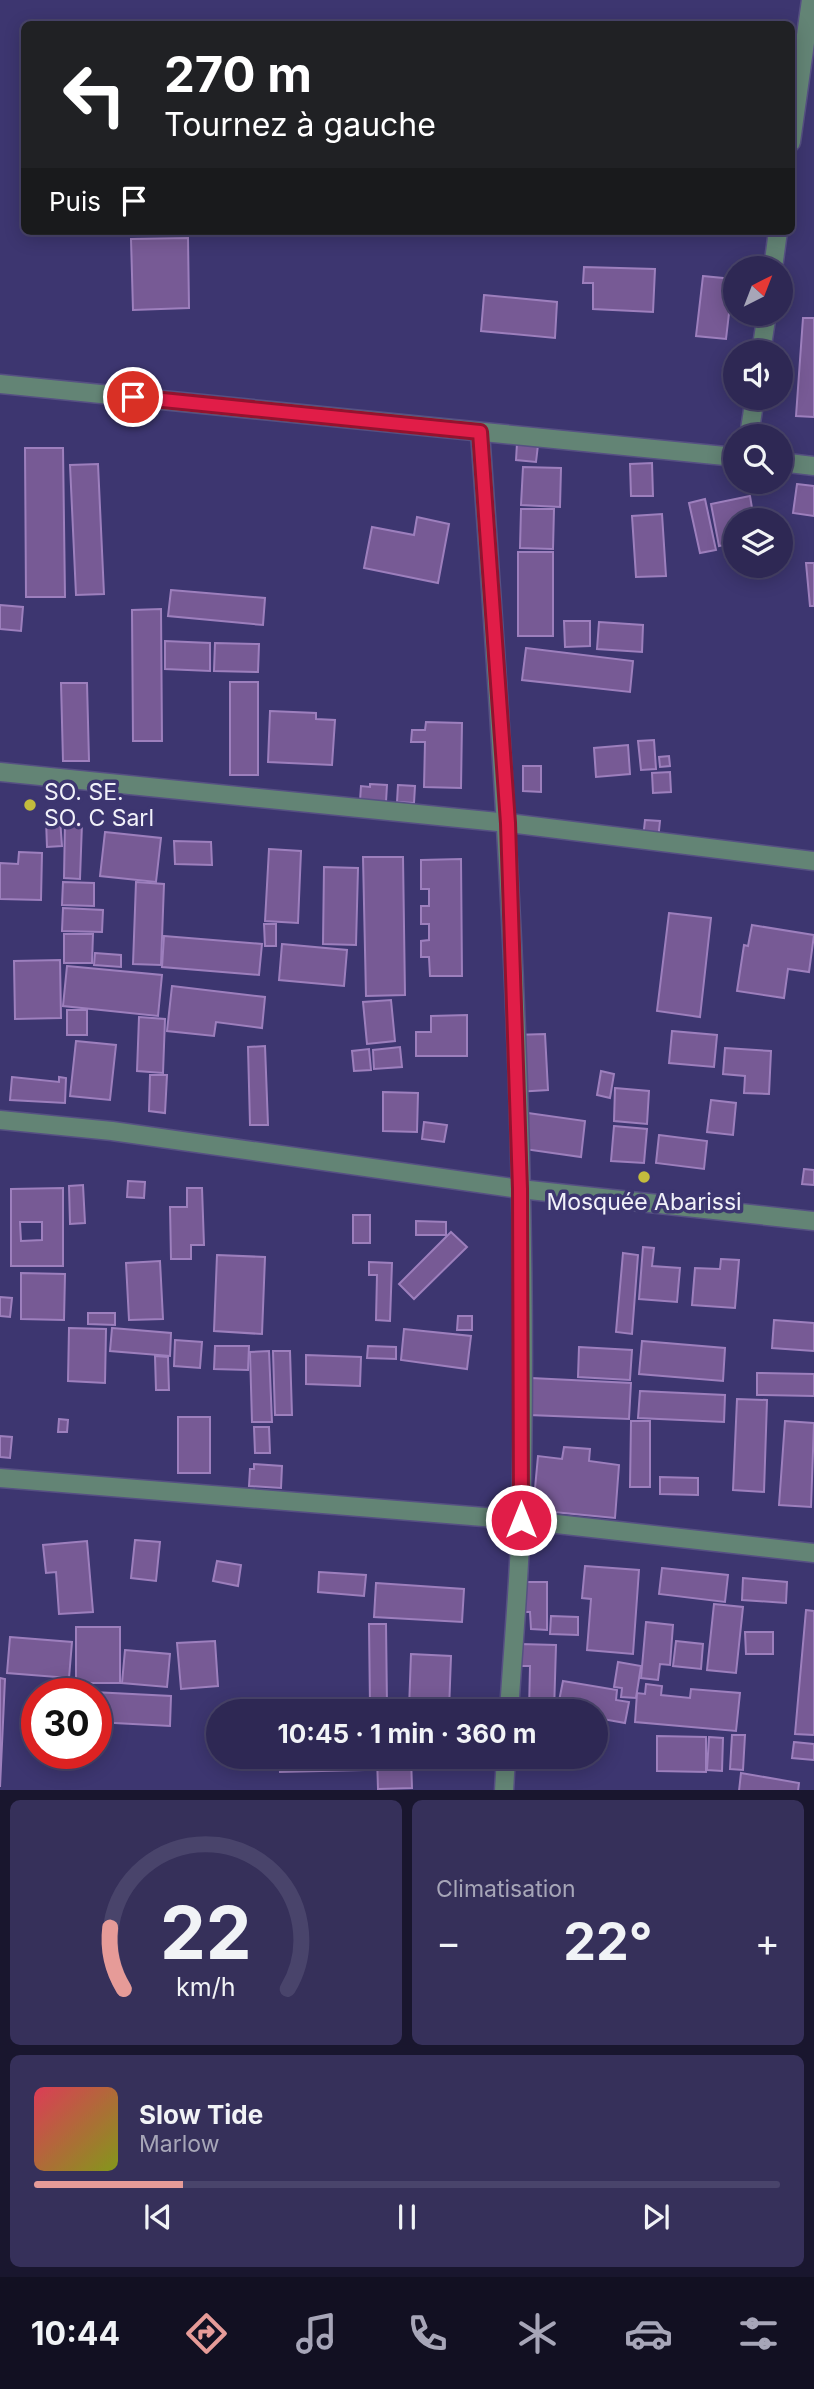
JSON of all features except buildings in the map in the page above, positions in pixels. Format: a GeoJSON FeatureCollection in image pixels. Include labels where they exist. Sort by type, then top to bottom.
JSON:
{"type":"FeatureCollection","features":[{"type":"Feature","properties":{"kind":"street"},"geometry":{"type":"LineString","coordinates":[[795,114],[811,0]]}},
{"type":"Feature","properties":{"kind":"street"},"geometry":{"type":"LineString","coordinates":[[775,256],[777,235]]}},
{"type":"Feature","properties":{"kind":"street"},"geometry":{"type":"LineString","coordinates":[[0,384],[723,456]]}},
{"type":"Feature","properties":{"kind":"street"},"geometry":{"type":"LineString","coordinates":[[480,432],[508,823],[520,1189],[521,1520],[510,1699]]}},
{"type":"Feature","properties":{"kind":"street"},"geometry":{"type":"LineString","coordinates":[[793,464],[814,466]]}},
{"type":"Feature","properties":{"kind":"street"},"geometry":{"type":"LineString","coordinates":[[0,772],[508,823],[814,861]]}},
{"type":"Feature","properties":{"kind":"street"},"geometry":{"type":"LineString","coordinates":[[0,1120],[112,1132],[520,1189],[814,1221]]}},
{"type":"Feature","properties":{"kind":"street"},"geometry":{"type":"LineString","coordinates":[[0,1478],[521,1520],[814,1553]]}},
{"type":"Feature","properties":{"kind":"street"},"geometry":{"type":"LineString","coordinates":[[504,1790],[505,1769]]}},
{"type":"Feature","properties":{"kind":"place","name":"SO. SE. SO. C Sarl"},"geometry":{"type":"Point","coordinates":[30,805]}},
{"type":"Feature","properties":{"kind":"place","name":"Mosquée Abarissi"},"geometry":{"type":"Point","coordinates":[644,1177]}},
{"type":"Feature","properties":{"kind":"route"},"geometry":{"type":"LineString","coordinates":[[133,397],[480,432],[508,823],[520,1189],[521,1520]]}}]}
